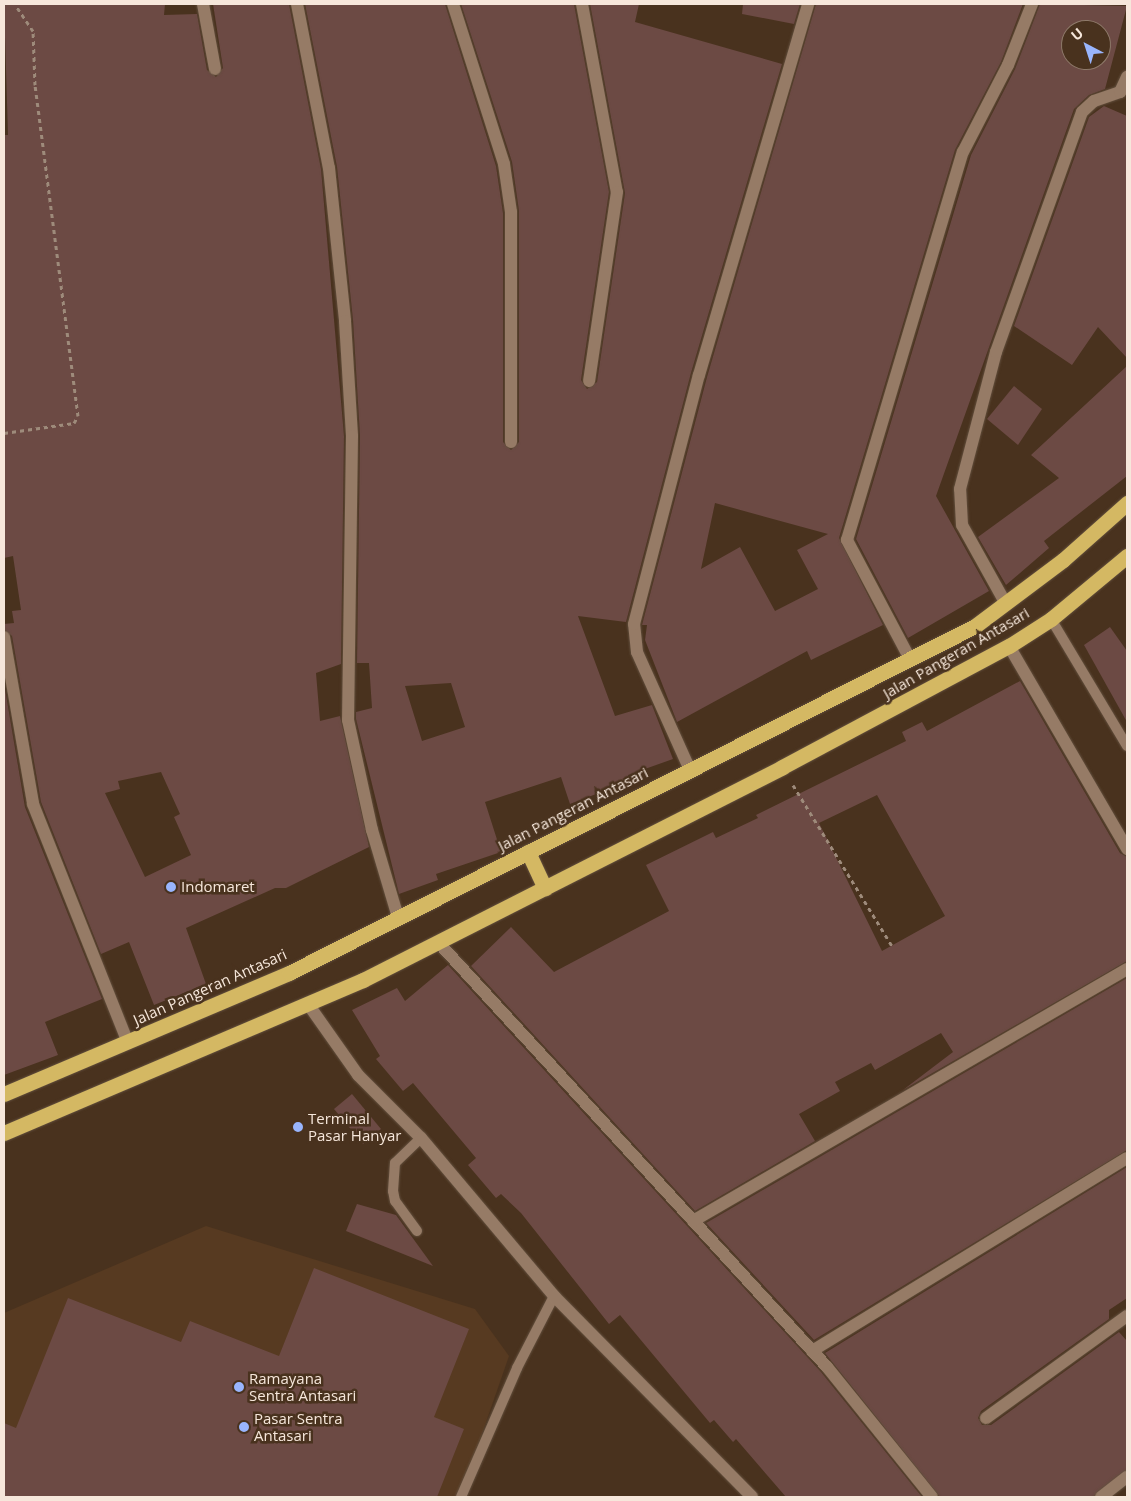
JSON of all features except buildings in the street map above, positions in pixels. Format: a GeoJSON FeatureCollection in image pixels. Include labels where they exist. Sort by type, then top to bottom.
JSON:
{"type":"FeatureCollection","features":[{"type":"Feature","properties":{"kind":"highway","name":"Jalan Pangeran Antasari"},"geometry":{"type":"LineString","coordinates":[[4,1094],[128,1043],[289,973],[910,659],[1006,604],[1127,503]]}},
{"type":"Feature","properties":{"kind":"highway","name":"Jalan Pangeran Antasari"},"geometry":{"type":"LineString","coordinates":[[4,1132],[308,1004],[438,942],[782,767],[1009,646],[1051,619],[1127,556]]}},
{"type":"Feature","properties":{"kind":"highway"},"geometry":{"type":"LineString","coordinates":[[528,852],[545,888]]}},
{"type":"Feature","properties":{"kind":"street"},"geometry":{"type":"LineString","coordinates":[[203,4],[214,70]]}},
{"type":"Feature","properties":{"kind":"street"},"geometry":{"type":"LineString","coordinates":[[297,4],[329,168],[345,321],[352,436],[348,720],[372,830],[398,917]]}},
{"type":"Feature","properties":{"kind":"street"},"geometry":{"type":"LineString","coordinates":[[453,4],[504,164],[512,212],[511,442]]}},
{"type":"Feature","properties":{"kind":"street"},"geometry":{"type":"LineString","coordinates":[[582,4],[617,192],[589,381]]}},
{"type":"Feature","properties":{"kind":"street"},"geometry":{"type":"LineString","coordinates":[[690,770],[637,652],[634,624],[699,375],[808,4]]}},
{"type":"Feature","properties":{"kind":"street"},"geometry":{"type":"LineString","coordinates":[[910,659],[847,540],[963,152],[1008,65],[1032,4]]}},
{"type":"Feature","properties":{"kind":"street"},"geometry":{"type":"LineString","coordinates":[[1006,604],[962,525],[960,489],[996,352],[1082,112],[1094,100],[1120,92],[1127,77]]}},
{"type":"Feature","properties":{"kind":"street"},"geometry":{"type":"LineString","coordinates":[[4,637],[33,804],[128,1043]]}},
{"type":"Feature","properties":{"kind":"street"},"geometry":{"type":"LineString","coordinates":[[1009,646],[1127,850]]}},
{"type":"Feature","properties":{"kind":"street"},"geometry":{"type":"LineString","coordinates":[[438,942],[812,1351],[932,1497]]}},
{"type":"Feature","properties":{"kind":"street"},"geometry":{"type":"LineString","coordinates":[[693,1221],[1127,969]]}},
{"type":"Feature","properties":{"kind":"street"},"geometry":{"type":"LineString","coordinates":[[308,1004],[358,1075],[422,1138],[554,1296],[752,1497]]}},
{"type":"Feature","properties":{"kind":"street"},"geometry":{"type":"LineString","coordinates":[[812,1351],[1127,1158]]}},
{"type":"Feature","properties":{"kind":"street"},"geometry":{"type":"LineString","coordinates":[[986,1418],[1127,1316]]}},
{"type":"Feature","properties":{"kind":"street"},"geometry":{"type":"LineString","coordinates":[[1101,1497],[1127,1477]]}},
{"type":"Feature","properties":{"kind":"lane"},"geometry":{"type":"LineString","coordinates":[[1051,619],[1127,746]]}},
{"type":"Feature","properties":{"kind":"lane"},"geometry":{"type":"LineString","coordinates":[[417,1231],[395,1201],[393,1192],[395,1163],[422,1138]]}},
{"type":"Feature","properties":{"kind":"lane"},"geometry":{"type":"LineString","coordinates":[[461,1497],[517,1368],[554,1296]]}},
{"type":"Feature","properties":{"kind":"path"},"geometry":{"type":"LineString","coordinates":[[4,432],[74,423],[78,416],[35,85],[33,31],[15,4]]}},
{"type":"Feature","properties":{"kind":"path"},"geometry":{"type":"LineString","coordinates":[[782,767],[892,946]]}},
{"type":"Feature","properties":{"kind":"shaded area","name":"Pasar Sentra Antasari"},"geometry":{"type":"Polygon","coordinates":[[[206,1226],[475,1309],[509,1356],[460,1497],[4,1497],[4,1313],[206,1226]]]}},
{"type":"Feature","properties":{"kind":"place","name":"Indomaret"},"geometry":{"type":"Point","coordinates":[171,887]}},
{"type":"Feature","properties":{"kind":"place","name":"Terminal Pasar Hanyar"},"geometry":{"type":"Point","coordinates":[298,1127]}},
{"type":"Feature","properties":{"kind":"place","name":"Ramayana Sentra Antasari"},"geometry":{"type":"Point","coordinates":[239,1387]}},
{"type":"Feature","properties":{"kind":"place","name":"Pasar Sentra Antasari"},"geometry":{"type":"Point","coordinates":[244,1427]}}]}
